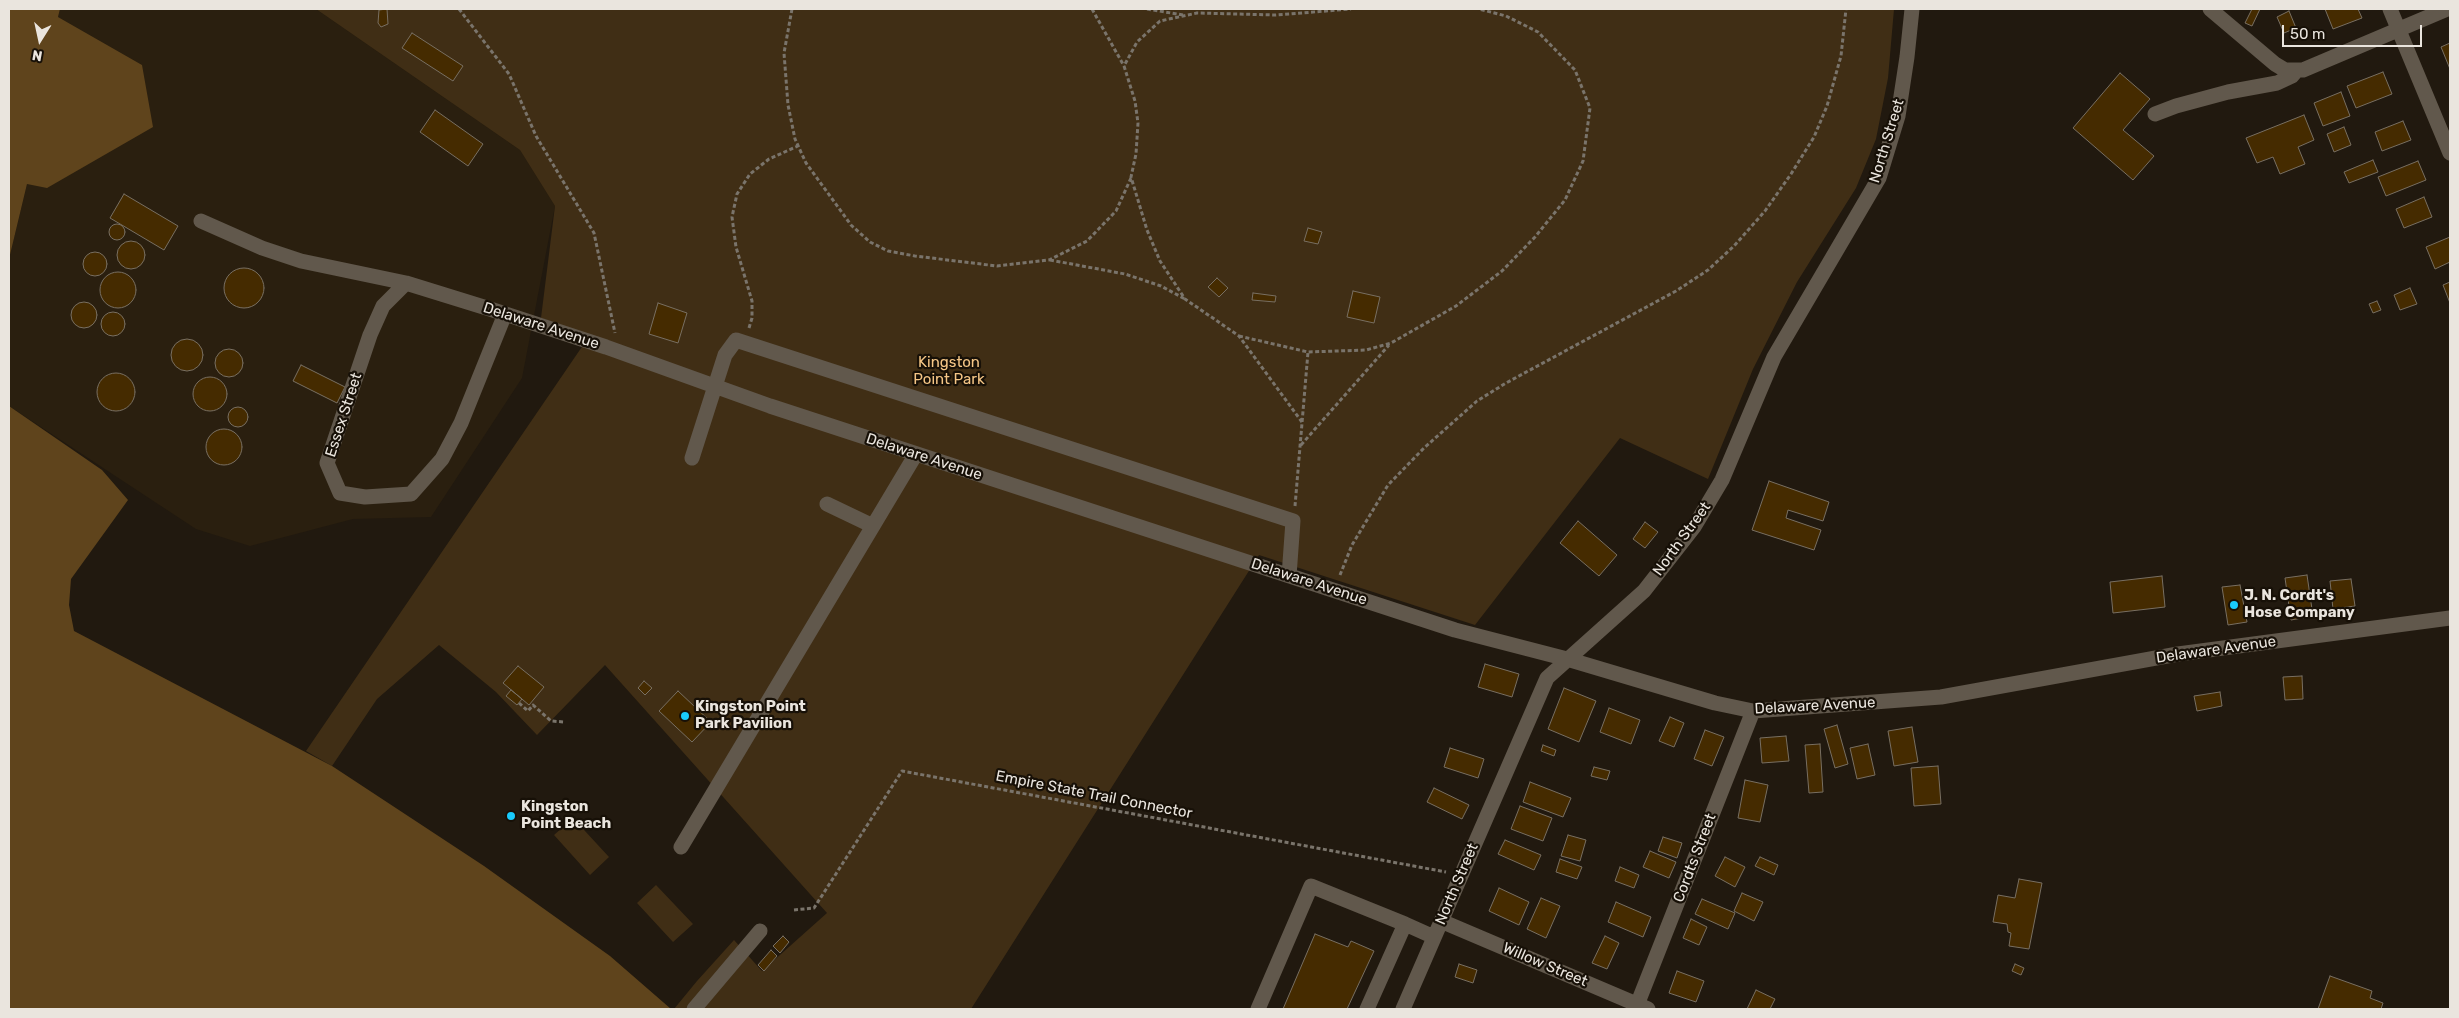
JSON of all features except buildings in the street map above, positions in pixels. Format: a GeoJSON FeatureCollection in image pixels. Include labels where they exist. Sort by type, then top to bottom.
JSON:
{"type":"FeatureCollection","features":[{"type":"Feature","properties":{"kind":"street","name":"North Street"},"geometry":{"type":"LineString","coordinates":[[1403,1009],[1547,678],[1644,591],[1694,526],[1722,480],[1774,357],[1879,178],[1898,116],[1912,9]]}},
{"type":"Feature","properties":{"kind":"street"},"geometry":{"type":"LineString","coordinates":[[2210,9],[2274,64],[2285,70],[2302,70],[2447,9]]}},
{"type":"Feature","properties":{"kind":"street"},"geometry":{"type":"LineString","coordinates":[[2390,9],[2450,153]]}},
{"type":"Feature","properties":{"kind":"street"},"geometry":{"type":"LineString","coordinates":[[2156,114],[2176,106],[2228,92],[2277,83],[2292,76],[2297,70]]}},
{"type":"Feature","properties":{"kind":"street","name":"Delaware Avenue"},"geometry":{"type":"LineString","coordinates":[[201,221],[262,248],[301,261],[406,283],[532,322],[715,387],[1455,630],[1567,659],[1715,703],[1753,711],[1941,697],[2178,654],[2450,618]]}},
{"type":"Feature","properties":{"kind":"street","name":"Essex Street"},"geometry":{"type":"LineString","coordinates":[[406,283],[383,306],[370,335],[327,464],[340,492],[366,497],[411,494],[442,459],[461,423],[505,314]]}},
{"type":"Feature","properties":{"kind":"street"},"geometry":{"type":"LineString","coordinates":[[692,458],[725,355],[736,340],[1294,522],[1289,576]]}},
{"type":"Feature","properties":{"kind":"street"},"geometry":{"type":"LineString","coordinates":[[681,847],[916,454]]}},
{"type":"Feature","properties":{"kind":"street"},"geometry":{"type":"LineString","coordinates":[[827,504],[873,526]]}},
{"type":"Feature","properties":{"kind":"street","name":"Cordts Street"},"geometry":{"type":"LineString","coordinates":[[1643,1007],[1753,711]]}},
{"type":"Feature","properties":{"kind":"street"},"geometry":{"type":"LineString","coordinates":[[1258,1009],[1311,886],[1434,937]]}},
{"type":"Feature","properties":{"kind":"street","name":"Willow Street"},"geometry":{"type":"LineString","coordinates":[[1441,921],[1643,1007]]}},
{"type":"Feature","properties":{"kind":"street"},"geometry":{"type":"LineString","coordinates":[[1367,1009],[1405,924]]}},
{"type":"Feature","properties":{"kind":"street"},"geometry":{"type":"LineString","coordinates":[[694,1009],[760,931]]}},
{"type":"Feature","properties":{"kind":"path"},"geometry":{"type":"LineString","coordinates":[[459,9],[509,74],[536,136],[594,233],[620,353]]}},
{"type":"Feature","properties":{"kind":"path"},"geometry":{"type":"LineString","coordinates":[[792,9],[784,53],[788,105],[798,146],[806,162],[851,226],[870,242],[888,251],[997,266],[1049,260],[1125,274],[1161,286],[1185,299],[1239,336],[1302,422]]}},
{"type":"Feature","properties":{"kind":"path"},"geometry":{"type":"LineString","coordinates":[[1049,260],[1087,241],[1116,210],[1131,177],[1136,154],[1138,123],[1135,101],[1124,66],[1092,9]]}},
{"type":"Feature","properties":{"kind":"path"},"geometry":{"type":"LineString","coordinates":[[1147,9],[1185,15]]}},
{"type":"Feature","properties":{"kind":"path"},"geometry":{"type":"LineString","coordinates":[[1124,66],[1137,42],[1160,20],[1197,13],[1276,15],[1351,9]]}},
{"type":"Feature","properties":{"kind":"path"},"geometry":{"type":"LineString","coordinates":[[1239,336],[1308,352],[1366,350],[1391,343],[1456,306],[1502,271],[1565,200],[1583,162],[1590,108],[1575,70],[1538,32],[1506,16],[1479,9]]}},
{"type":"Feature","properties":{"kind":"path"},"geometry":{"type":"LineString","coordinates":[[1337,582],[1352,545],[1388,485],[1424,448],[1478,401],[1506,383],[1676,291],[1708,270],[1734,246],[1786,182],[1814,136],[1827,106],[1841,56],[1846,9]]}},
{"type":"Feature","properties":{"kind":"path"},"geometry":{"type":"LineString","coordinates":[[736,340],[748,328],[752,318],[752,301],[736,247],[732,217],[737,194],[750,174],[769,159],[798,146]]}},
{"type":"Feature","properties":{"kind":"path"},"geometry":{"type":"LineString","coordinates":[[1131,177],[1147,230],[1160,261],[1185,299]]}},
{"type":"Feature","properties":{"kind":"path"},"geometry":{"type":"LineString","coordinates":[[1300,445],[1391,343]]}},
{"type":"Feature","properties":{"kind":"path"},"geometry":{"type":"LineString","coordinates":[[1294,522],[1308,352]]}},
{"type":"Feature","properties":{"kind":"path"},"geometry":{"type":"LineString","coordinates":[[519,703],[528,711],[533,705],[552,721],[564,722]]}},
{"type":"Feature","properties":{"kind":"path","name":"Empire State Trail Connector"},"geometry":{"type":"LineString","coordinates":[[794,910],[814,908],[902,771],[1461,874]]}},
{"type":"Feature","properties":{"kind":"shaded area"},"geometry":{"type":"Polygon","coordinates":[[[9,9],[60,9],[58,17],[142,65],[153,127],[47,188],[27,184],[9,259],[9,9]]]}},
{"type":"Feature","properties":{"kind":"shaded area"},"geometry":{"type":"Polygon","coordinates":[[[60,9],[316,9],[520,150],[555,206],[522,378],[431,517],[353,519],[250,546],[196,529],[9,406],[9,259],[27,184],[142,65],[58,17],[60,9]]]}},
{"type":"Feature","properties":{"kind":"shaded area"},"geometry":{"type":"Polygon","coordinates":[[[9,406],[102,470],[128,500],[71,579],[69,605],[74,631],[332,766],[484,866],[610,956],[671,1009],[9,1009],[9,406]]]}},
{"type":"Feature","properties":{"kind":"green space","name":"Kingston Point Park"},"geometry":{"type":"Polygon","coordinates":[[[316,9],[1894,9],[1888,78],[1876,139],[1856,188],[1797,282],[1753,369],[1708,479],[1620,438],[1475,625],[1259,555],[971,1009],[674,1009],[734,940],[762,971],[827,913],[605,665],[537,735],[496,692],[439,645],[377,699],[332,766],[306,751],[590,335],[541,318],[555,206],[520,150],[316,9]]]}},
{"type":"Feature","properties":{"kind":"green space"},"geometry":{"type":"Polygon","coordinates":[[[573,818],[609,857],[590,875],[554,835],[573,818]]]}},
{"type":"Feature","properties":{"kind":"green space"},"geometry":{"type":"Polygon","coordinates":[[[656,885],[693,924],[673,942],[637,903],[656,885]]]}},
{"type":"Feature","properties":{"kind":"place","name":"J. N. Cordt's Hose Company"},"geometry":{"type":"Point","coordinates":[2234,605]}},
{"type":"Feature","properties":{"kind":"place","name":"Kingston Point Park Pavilion"},"geometry":{"type":"Point","coordinates":[685,716]}},
{"type":"Feature","properties":{"kind":"place","name":"Kingston Point Beach"},"geometry":{"type":"Point","coordinates":[511,816]}}]}
